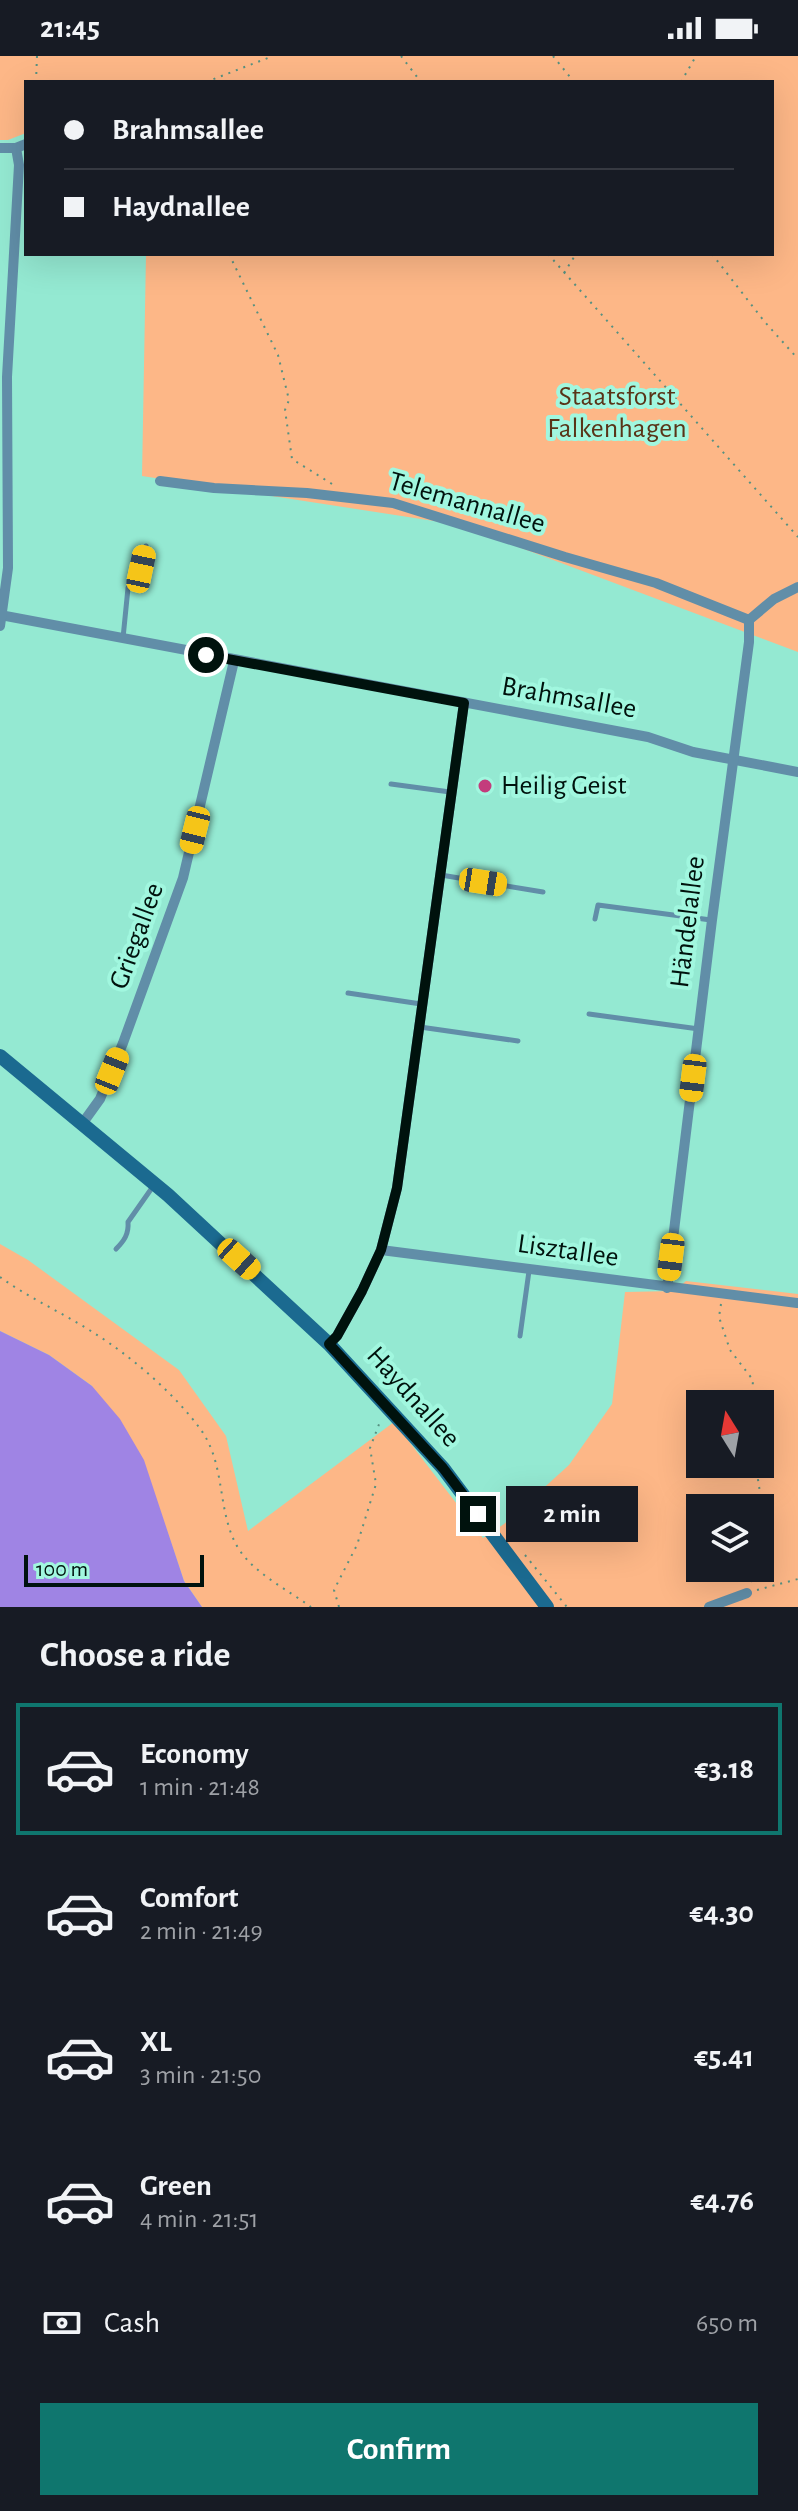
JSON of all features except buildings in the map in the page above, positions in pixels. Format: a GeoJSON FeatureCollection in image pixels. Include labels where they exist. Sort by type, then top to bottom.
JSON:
{"type":"FeatureCollection","features":[{"type":"Feature","properties":{"kind":"street"},"geometry":{"type":"LineString","coordinates":[[0,148],[21,146],[7,377],[8,568],[1,619]]}},
{"type":"Feature","properties":{"kind":"street","name":"Telemannallee"},"geometry":{"type":"LineString","coordinates":[[160,481],[393,503],[656,583],[749,620]]}},
{"type":"Feature","properties":{"kind":"street"},"geometry":{"type":"LineString","coordinates":[[749,620],[774,599],[798,587]]}},
{"type":"Feature","properties":{"kind":"street","name":"Brahmsallee"},"geometry":{"type":"LineString","coordinates":[[1,619],[648,737],[693,752],[798,772]]}},
{"type":"Feature","properties":{"kind":"street","name":"Händelallee"},"geometry":{"type":"LineString","coordinates":[[667,1288],[749,642],[749,620]]}},
{"type":"Feature","properties":{"kind":"street","name":"Griegallee"},"geometry":{"type":"LineString","coordinates":[[82,1124],[100,1099],[112,1071],[183,878],[234,661]]}},
{"type":"Feature","properties":{"kind":"street"},"geometry":{"type":"LineString","coordinates":[[329,1344],[337,1336],[362,1291],[381,1250],[397,1188],[464,703]]}},
{"type":"Feature","properties":{"kind":"street","name":"Haydnallee"},"geometry":{"type":"LineString","coordinates":[[0,1056],[155,1184],[329,1344],[443,1468],[547,1607]]}},
{"type":"Feature","properties":{"kind":"street","name":"Lisztallee"},"geometry":{"type":"LineString","coordinates":[[381,1250],[797,1303]]}},
{"type":"Feature","properties":{"kind":"street"},"geometry":{"type":"LineString","coordinates":[[709,1607],[747,1593]]}},
{"type":"Feature","properties":{"kind":"lane"},"geometry":{"type":"LineString","coordinates":[[123,639],[128,588],[141,569],[146,546]]}},
{"type":"Feature","properties":{"kind":"lane"},"geometry":{"type":"LineString","coordinates":[[391,784],[451,792]]}},
{"type":"Feature","properties":{"kind":"lane"},"geometry":{"type":"LineString","coordinates":[[440,875],[543,892]]}},
{"type":"Feature","properties":{"kind":"lane"},"geometry":{"type":"LineString","coordinates":[[595,919],[598,905],[712,920]]}},
{"type":"Feature","properties":{"kind":"lane"},"geometry":{"type":"LineString","coordinates":[[348,993],[422,1004]]}},
{"type":"Feature","properties":{"kind":"lane"},"geometry":{"type":"LineString","coordinates":[[589,1014],[699,1029]]}},
{"type":"Feature","properties":{"kind":"lane"},"geometry":{"type":"LineString","coordinates":[[419,1027],[518,1041]]}},
{"type":"Feature","properties":{"kind":"lane"},"geometry":{"type":"LineString","coordinates":[[116,1249],[125,1240],[128,1222],[155,1184]]}},
{"type":"Feature","properties":{"kind":"lane"},"geometry":{"type":"LineString","coordinates":[[520,1336],[529,1270]]}},
{"type":"Feature","properties":{"kind":"path"},"geometry":{"type":"LineString","coordinates":[[36,80],[37,56]]}},
{"type":"Feature","properties":{"kind":"path"},"geometry":{"type":"LineString","coordinates":[[211,80],[273,56]]}},
{"type":"Feature","properties":{"kind":"path"},"geometry":{"type":"LineString","coordinates":[[401,56],[419,80]]}},
{"type":"Feature","properties":{"kind":"path"},"geometry":{"type":"LineString","coordinates":[[553,56],[572,80]]}},
{"type":"Feature","properties":{"kind":"path"},"geometry":{"type":"LineString","coordinates":[[682,80],[696,56]]}},
{"type":"Feature","properties":{"kind":"path"},"geometry":{"type":"LineString","coordinates":[[230,256],[278,355],[289,400],[285,410],[292,459],[354,498]]}},
{"type":"Feature","properties":{"kind":"path"},"geometry":{"type":"LineString","coordinates":[[550,256],[798,537]]}},
{"type":"Feature","properties":{"kind":"path"},"geometry":{"type":"LineString","coordinates":[[564,273],[575,256]]}},
{"type":"Feature","properties":{"kind":"path"},"geometry":{"type":"LineString","coordinates":[[714,256],[798,359]]}},
{"type":"Feature","properties":{"kind":"path"},"geometry":{"type":"LineString","coordinates":[[0,1277],[97,1334],[180,1405],[203,1432],[211,1449],[219,1473],[226,1516],[240,1550],[257,1568],[311,1607]]}},
{"type":"Feature","properties":{"kind":"path"},"geometry":{"type":"LineString","coordinates":[[722,1295],[719,1317],[730,1350],[753,1380],[752,1390]]}},
{"type":"Feature","properties":{"kind":"path"},"geometry":{"type":"LineString","coordinates":[[339,1607],[334,1590],[357,1545],[376,1484],[370,1448],[383,1414]]}},
{"type":"Feature","properties":{"kind":"path"},"geometry":{"type":"LineString","coordinates":[[747,1593],[798,1579]]}},
{"type":"Feature","properties":{"kind":"path"},"geometry":{"type":"LineString","coordinates":[[747,1593],[751,1582]]}},
{"type":"Feature","properties":{"kind":"green space","name":"Staatsforst Falkenhagen"},"geometry":{"type":"Polygon","coordinates":[[[0,56],[798,56],[798,652],[460,525],[142,476],[146,256],[774,256],[774,80],[24,80],[24,134],[0,140],[0,56]]]}},
{"type":"Feature","properties":{"kind":"green space"},"geometry":{"type":"Polygon","coordinates":[[[0,1244],[28,1260],[179,1370],[226,1436],[248,1531],[394,1422],[483,1538],[504,1524],[569,1465],[612,1404],[625,1292],[674,1291],[686,1281],[798,1294],[798,1607],[202,1607],[184,1581],[166,1528],[92,1386],[49,1355],[0,1331],[0,1244]]]}},
{"type":"Feature","properties":{"kind":"shaded area"},"geometry":{"type":"Polygon","coordinates":[[[0,1331],[49,1355],[92,1386],[120,1419],[144,1460],[184,1581],[202,1607],[0,1607],[0,1331]]]}},
{"type":"Feature","properties":{"kind":"place","name":"Heilig Geist"},"geometry":{"type":"Point","coordinates":[485,786]}},
{"type":"Feature","properties":{"kind":"route"},"geometry":{"type":"LineString","coordinates":[[206,655],[464,703],[397,1188],[381,1250],[362,1291],[337,1336],[329,1344],[443,1468],[478,1514]]}}]}
